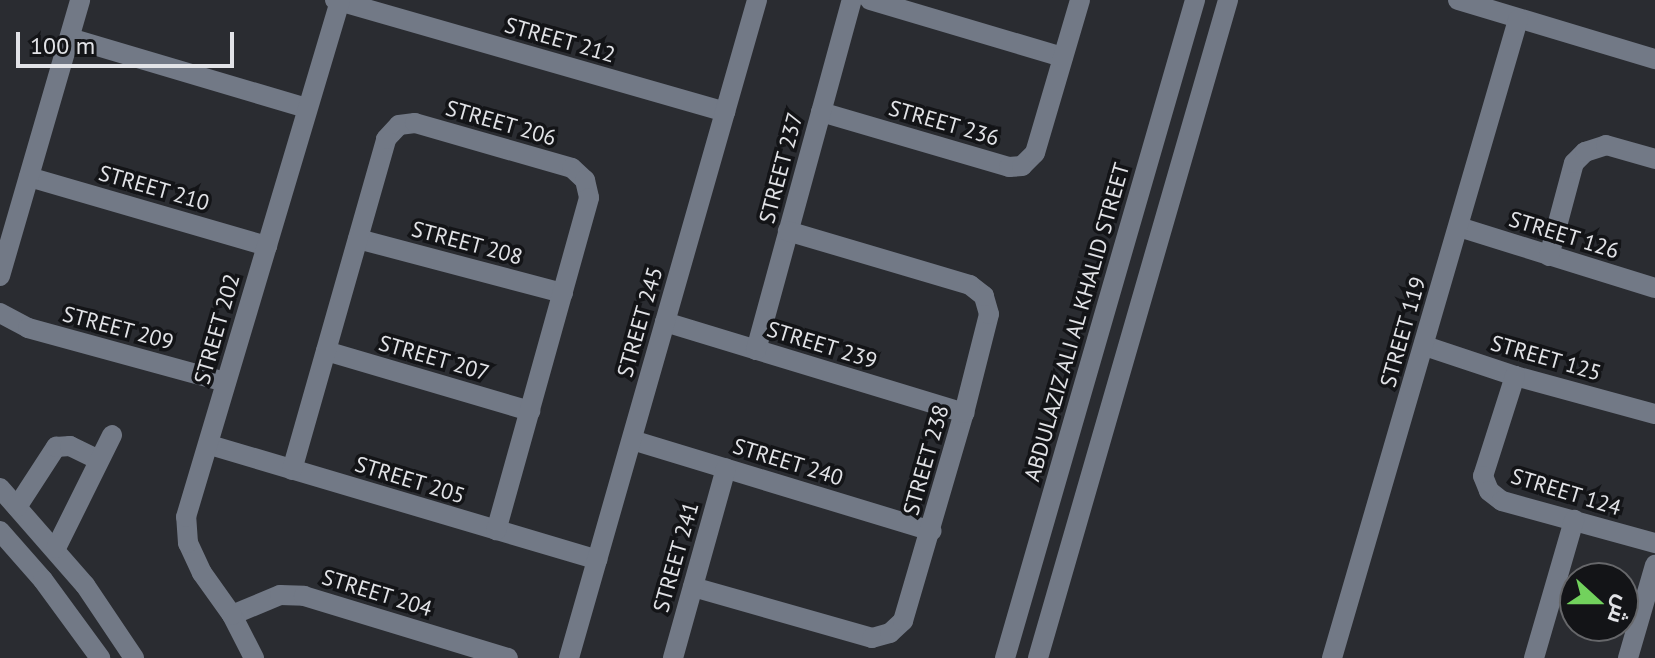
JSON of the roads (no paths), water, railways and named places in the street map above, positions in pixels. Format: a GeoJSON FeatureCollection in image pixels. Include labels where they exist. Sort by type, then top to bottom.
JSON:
{"type":"FeatureCollection","features":[{"type":"Feature","properties":{"kind":"street"},"geometry":{"type":"LineString","coordinates":[[0,276],[80,0]]}},
{"type":"Feature","properties":{"kind":"street","name":"STREET 245"},"geometry":{"type":"LineString","coordinates":[[569,658],[757,0]]}},
{"type":"Feature","properties":{"kind":"street","name":"STREET 237"},"geometry":{"type":"LineString","coordinates":[[756,350],[852,0]]}},
{"type":"Feature","properties":{"kind":"street"},"geometry":{"type":"LineString","coordinates":[[870,0],[1063,57]]}},
{"type":"Feature","properties":{"kind":"street","name":"STREET 236"},"geometry":{"type":"LineString","coordinates":[[821,112],[1009,167],[1022,166],[1035,153],[1080,0]]}},
{"type":"Feature","properties":{"kind":"street","name":"ABDULAZIZ ALI AL KHALID STREET"},"geometry":{"type":"LineString","coordinates":[[1005,658],[1195,0]]}},
{"type":"Feature","properties":{"kind":"street"},"geometry":{"type":"LineString","coordinates":[[1038,658],[1228,0]]}},
{"type":"Feature","properties":{"kind":"street","name":"STREET 212"},"geometry":{"type":"LineString","coordinates":[[338,1],[400,9],[725,112]]}},
{"type":"Feature","properties":{"kind":"street","name":"STREET 202"},"geometry":{"type":"LineString","coordinates":[[254,658],[232,615],[202,573],[188,543],[186,517],[210,445],[338,1]]}},
{"type":"Feature","properties":{"kind":"street"},"geometry":{"type":"LineString","coordinates":[[1467,1],[1518,20],[1655,59]]}},
{"type":"Feature","properties":{"kind":"street","name":"STREET 119"},"geometry":{"type":"LineString","coordinates":[[1332,658],[1518,20]]}},
{"type":"Feature","properties":{"kind":"street"},"geometry":{"type":"LineString","coordinates":[[70,38],[307,108]]}},
{"type":"Feature","properties":{"kind":"street","name":"STREET 206"},"geometry":{"type":"LineString","coordinates":[[292,470],[386,139],[399,125],[415,123],[572,168],[585,180],[589,198],[496,530]]}},
{"type":"Feature","properties":{"kind":"street"},"geometry":{"type":"LineString","coordinates":[[1549,256],[1574,163],[1585,152],[1606,145],[1655,159]]}},
{"type":"Feature","properties":{"kind":"street","name":"STREET 210"},"geometry":{"type":"LineString","coordinates":[[29,177],[267,246]]}},
{"type":"Feature","properties":{"kind":"street","name":"STREET 126"},"geometry":{"type":"LineString","coordinates":[[1459,227],[1655,288]]}},
{"type":"Feature","properties":{"kind":"street"},"geometry":{"type":"LineString","coordinates":[[1121,375],[1109,370],[1105,358],[1129,275],[1129,229]]}},
{"type":"Feature","properties":{"kind":"street","name":"STREET 238"},"geometry":{"type":"LineString","coordinates":[[693,587],[872,638],[890,633],[903,621],[964,413],[989,314],[984,296],[970,285],[788,231]]}},
{"type":"Feature","properties":{"kind":"street","name":"STREET 208"},"geometry":{"type":"LineString","coordinates":[[358,239],[563,293]]}},
{"type":"Feature","properties":{"kind":"street","name":"STREET 209"},"geometry":{"type":"LineString","coordinates":[[0,313],[28,328],[226,382]]}},
{"type":"Feature","properties":{"kind":"street","name":"STREET 239"},"geometry":{"type":"LineString","coordinates":[[665,322],[964,413]]}},
{"type":"Feature","properties":{"kind":"street","name":"STREET 125"},"geometry":{"type":"LineString","coordinates":[[1425,346],[1515,376],[1655,414]]}},
{"type":"Feature","properties":{"kind":"street","name":"STREET 207"},"geometry":{"type":"LineString","coordinates":[[326,351],[530,411]]}},
{"type":"Feature","properties":{"kind":"street","name":"STREET 124"},"geometry":{"type":"LineString","coordinates":[[1515,376],[1483,476],[1486,484],[1502,501],[1655,543]]}},
{"type":"Feature","properties":{"kind":"street"},"geometry":{"type":"LineString","coordinates":[[56,548],[112,435]]}},
{"type":"Feature","properties":{"kind":"street","name":"STREET 240"},"geometry":{"type":"LineString","coordinates":[[632,440],[931,531]]}},
{"type":"Feature","properties":{"kind":"street","name":"STREET 205"},"geometry":{"type":"LineString","coordinates":[[210,445],[597,560]]}},
{"type":"Feature","properties":{"kind":"street"},"geometry":{"type":"LineString","coordinates":[[17,507],[56,447],[70,446],[99,460]]}},
{"type":"Feature","properties":{"kind":"street","name":"STREET 241"},"geometry":{"type":"LineString","coordinates":[[673,658],[726,468]]}},
{"type":"Feature","properties":{"kind":"street"},"geometry":{"type":"LineString","coordinates":[[0,488],[56,548],[134,658]]}},
{"type":"Feature","properties":{"kind":"street"},"geometry":{"type":"LineString","coordinates":[[1534,658],[1574,520]]}},
{"type":"Feature","properties":{"kind":"street"},"geometry":{"type":"LineString","coordinates":[[0,531],[57,597],[100,658]]}},
{"type":"Feature","properties":{"kind":"street"},"geometry":{"type":"LineString","coordinates":[[1628,658],[1655,565]]}},
{"type":"Feature","properties":{"kind":"street","name":"STREET 204"},"geometry":{"type":"LineString","coordinates":[[232,615],[280,595],[304,596],[469,652],[508,658]]}}]}
